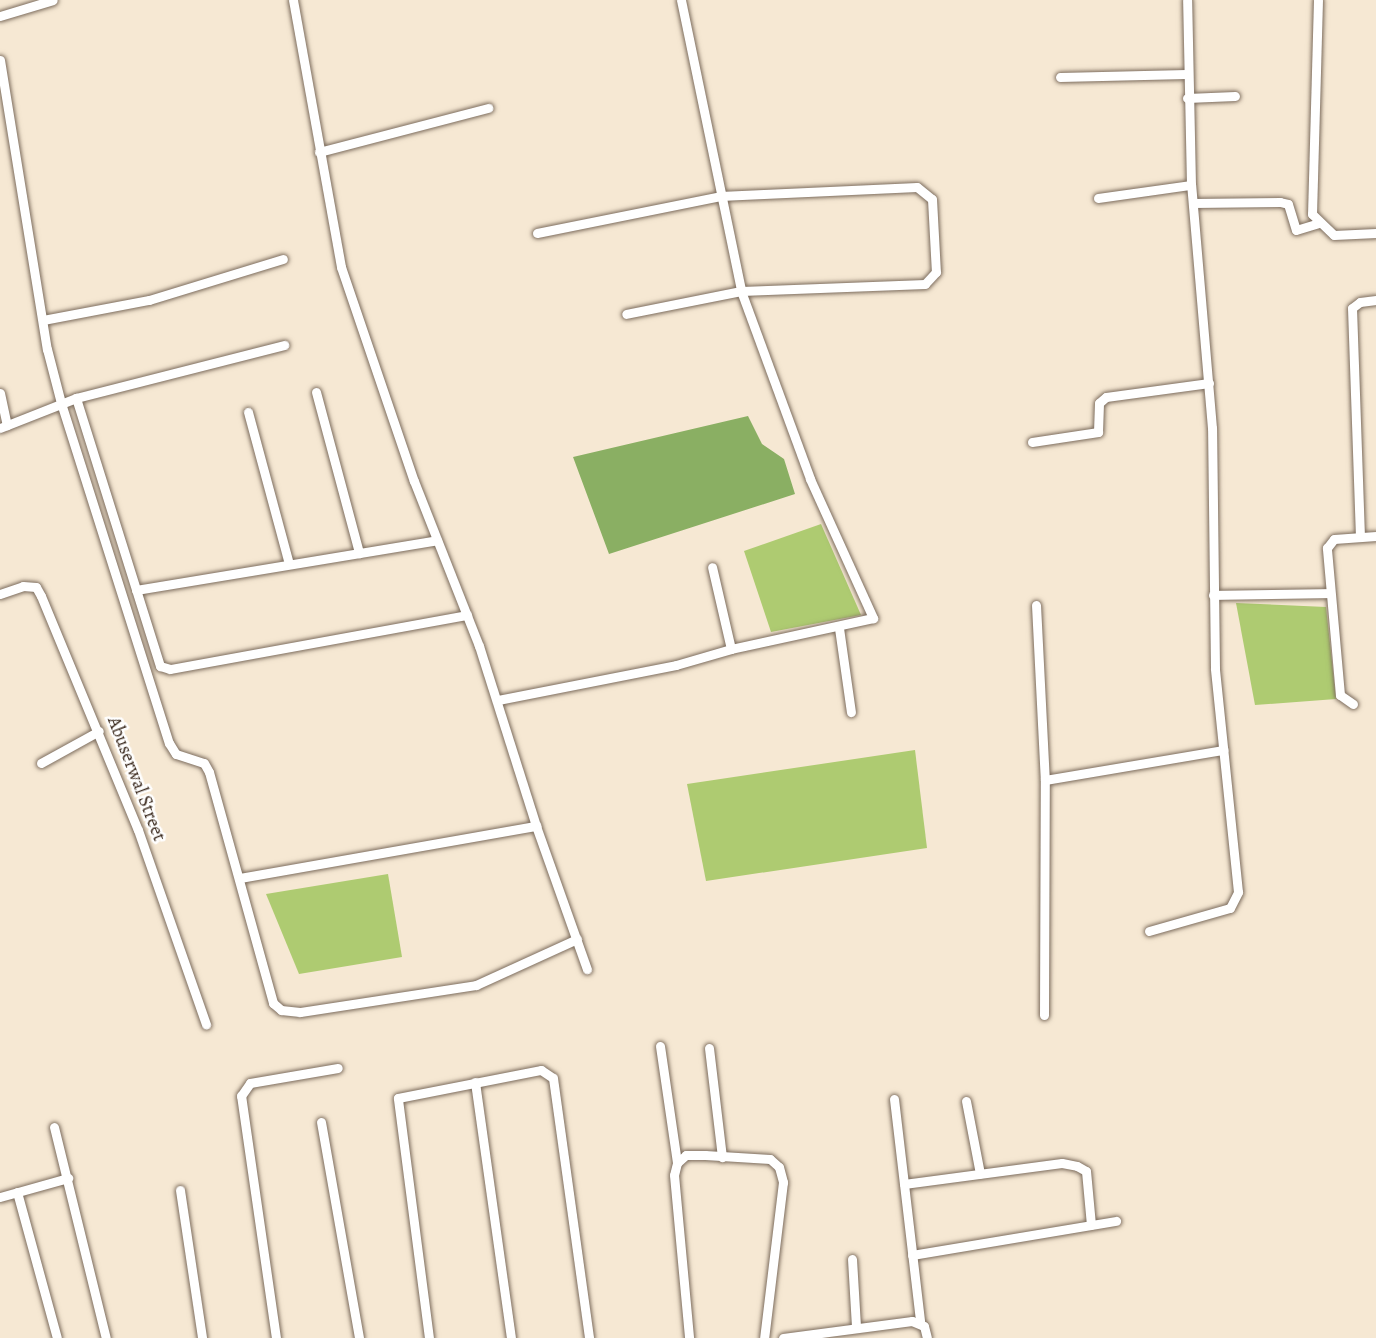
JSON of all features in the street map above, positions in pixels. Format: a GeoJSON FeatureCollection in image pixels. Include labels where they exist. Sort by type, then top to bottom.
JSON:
{"type":"FeatureCollection","features":[{"type":"Feature","properties":{"kind":"street"},"geometry":{"type":"LineString","coordinates":[[0,16],[53,0]]}},
{"type":"Feature","properties":{"kind":"street"},"geometry":{"type":"LineString","coordinates":[[293,0],[318,152],[341,267],[379,384],[498,700],[536,826],[587,969]]}},
{"type":"Feature","properties":{"kind":"street"},"geometry":{"type":"LineString","coordinates":[[498,700],[676,665],[731,649],[870,622],[873,612],[810,479],[741,291],[681,0]]}},
{"type":"Feature","properties":{"kind":"street"},"geometry":{"type":"LineString","coordinates":[[1149,931],[1212,915],[1236,901],[1213,595],[1209,383],[1191,185],[1186,75],[1187,0]]}},
{"type":"Feature","properties":{"kind":"street"},"geometry":{"type":"LineString","coordinates":[[1318,0],[1310,200],[1319,223],[1334,235],[1376,233]]}},
{"type":"Feature","properties":{"kind":"street"},"geometry":{"type":"LineString","coordinates":[[0,60],[43,320],[61,403],[169,743],[184,759],[204,763],[240,877],[273,1003],[288,1013],[476,985],[577,939]]}},
{"type":"Feature","properties":{"kind":"street"},"geometry":{"type":"LineString","coordinates":[[1060,77],[1186,75]]}},
{"type":"Feature","properties":{"kind":"street"},"geometry":{"type":"LineString","coordinates":[[1187,98],[1235,96]]}},
{"type":"Feature","properties":{"kind":"street"},"geometry":{"type":"LineString","coordinates":[[318,152],[488,108]]}},
{"type":"Feature","properties":{"kind":"street"},"geometry":{"type":"LineString","coordinates":[[1098,198],[1191,185]]}},
{"type":"Feature","properties":{"kind":"street"},"geometry":{"type":"LineString","coordinates":[[537,233],[720,196],[917,187],[932,199],[936,272],[925,284],[741,291],[626,314]]}},
{"type":"Feature","properties":{"kind":"street"},"geometry":{"type":"LineString","coordinates":[[1193,203],[1280,202],[1289,204],[1296,230],[1319,223]]}},
{"type":"Feature","properties":{"kind":"street"},"geometry":{"type":"LineString","coordinates":[[43,320],[149,300],[282,260]]}},
{"type":"Feature","properties":{"kind":"street"},"geometry":{"type":"LineString","coordinates":[[1360,537],[1352,308],[1360,302],[1376,300]]}},
{"type":"Feature","properties":{"kind":"street"},"geometry":{"type":"LineString","coordinates":[[0,393],[4,427],[76,398],[284,345]]}},
{"type":"Feature","properties":{"kind":"street"},"geometry":{"type":"LineString","coordinates":[[1032,442],[1098,432],[1099,403],[1106,397],[1209,383]]}},
{"type":"Feature","properties":{"kind":"street"},"geometry":{"type":"LineString","coordinates":[[316,392],[359,553]]}},
{"type":"Feature","properties":{"kind":"street"},"geometry":{"type":"LineString","coordinates":[[76,398],[154,657],[170,669],[467,615]]}},
{"type":"Feature","properties":{"kind":"street"},"geometry":{"type":"LineString","coordinates":[[248,412],[289,564]]}},
{"type":"Feature","properties":{"kind":"street"},"geometry":{"type":"LineString","coordinates":[[1353,704],[1340,695],[1330,593],[1329,543],[1376,536]]}},
{"type":"Feature","properties":{"kind":"street"},"geometry":{"type":"LineString","coordinates":[[136,590],[437,540]]}},
{"type":"Feature","properties":{"kind":"street"},"geometry":{"type":"LineString","coordinates":[[712,567],[731,649]]}},
{"type":"Feature","properties":{"kind":"street","name":"Abuserwal Street"},"geometry":{"type":"LineString","coordinates":[[0,594],[36,587],[99,731],[206,1024]]}},
{"type":"Feature","properties":{"kind":"street"},"geometry":{"type":"LineString","coordinates":[[1213,595],[1330,593]]}},
{"type":"Feature","properties":{"kind":"street"},"geometry":{"type":"LineString","coordinates":[[1036,605],[1045,780],[1044,1015]]}},
{"type":"Feature","properties":{"kind":"street"},"geometry":{"type":"LineString","coordinates":[[839,628],[851,712]]}},
{"type":"Feature","properties":{"kind":"street"},"geometry":{"type":"LineString","coordinates":[[41,763],[99,731]]}},
{"type":"Feature","properties":{"kind":"street"},"geometry":{"type":"LineString","coordinates":[[1045,780],[1223,750]]}},
{"type":"Feature","properties":{"kind":"street"},"geometry":{"type":"LineString","coordinates":[[240,877],[536,826]]}},
{"type":"Feature","properties":{"kind":"street"},"geometry":{"type":"LineString","coordinates":[[660,1046],[677,1163],[674,1175],[689,1338]]}},
{"type":"Feature","properties":{"kind":"street"},"geometry":{"type":"LineString","coordinates":[[709,1048],[722,1157]]}},
{"type":"Feature","properties":{"kind":"street"},"geometry":{"type":"LineString","coordinates":[[276,1338],[241,1096],[250,1083],[338,1068]]}},
{"type":"Feature","properties":{"kind":"street"},"geometry":{"type":"LineString","coordinates":[[429,1338],[396,1104],[402,1095],[541,1070],[553,1078],[589,1338]]}},
{"type":"Feature","properties":{"kind":"street"},"geometry":{"type":"LineString","coordinates":[[475,1082],[511,1338]]}},
{"type":"Feature","properties":{"kind":"street"},"geometry":{"type":"LineString","coordinates":[[894,1099],[920,1322],[927,1338]]}},
{"type":"Feature","properties":{"kind":"street"},"geometry":{"type":"LineString","coordinates":[[966,1101],[980,1174]]}},
{"type":"Feature","properties":{"kind":"street"},"geometry":{"type":"LineString","coordinates":[[321,1122],[359,1338]]}},
{"type":"Feature","properties":{"kind":"street"},"geometry":{"type":"LineString","coordinates":[[54,1127],[106,1338]]}},
{"type":"Feature","properties":{"kind":"street"},"geometry":{"type":"LineString","coordinates":[[677,1163],[686,1155],[770,1159],[779,1167],[783,1182],[764,1338]]}},
{"type":"Feature","properties":{"kind":"street"},"geometry":{"type":"LineString","coordinates":[[904,1184],[1077,1166],[1086,1171],[1091,1225]]}},
{"type":"Feature","properties":{"kind":"street"},"geometry":{"type":"LineString","coordinates":[[0,1197],[68,1178]]}},
{"type":"Feature","properties":{"kind":"street"},"geometry":{"type":"LineString","coordinates":[[180,1190],[202,1338]]}},
{"type":"Feature","properties":{"kind":"street"},"geometry":{"type":"LineString","coordinates":[[17,1192],[57,1338]]}},
{"type":"Feature","properties":{"kind":"street"},"geometry":{"type":"LineString","coordinates":[[912,1255],[1116,1221]]}},
{"type":"Feature","properties":{"kind":"street"},"geometry":{"type":"LineString","coordinates":[[852,1259],[856,1326]]}},
{"type":"Feature","properties":{"kind":"street"},"geometry":{"type":"LineString","coordinates":[[783,1338],[856,1326],[920,1322]]}},
{"type":"Feature","properties":{"kind":"green space"},"geometry":{"type":"Polygon","coordinates":[[[748,416],[762,444],[784,459],[795,494],[609,554],[573,457],[748,416]]]}},
{"type":"Feature","properties":{"kind":"green space"},"geometry":{"type":"Polygon","coordinates":[[[821,524],[861,615],[771,632],[744,551],[821,524]]]}},
{"type":"Feature","properties":{"kind":"green space"},"geometry":{"type":"Polygon","coordinates":[[[1236,603],[1326,607],[1336,699],[1255,705],[1236,603]]]}},
{"type":"Feature","properties":{"kind":"green space"},"geometry":{"type":"Polygon","coordinates":[[[915,750],[927,848],[706,881],[687,784],[915,750]]]}},
{"type":"Feature","properties":{"kind":"green space"},"geometry":{"type":"Polygon","coordinates":[[[388,874],[402,957],[299,974],[266,894],[388,874]]]}}]}
